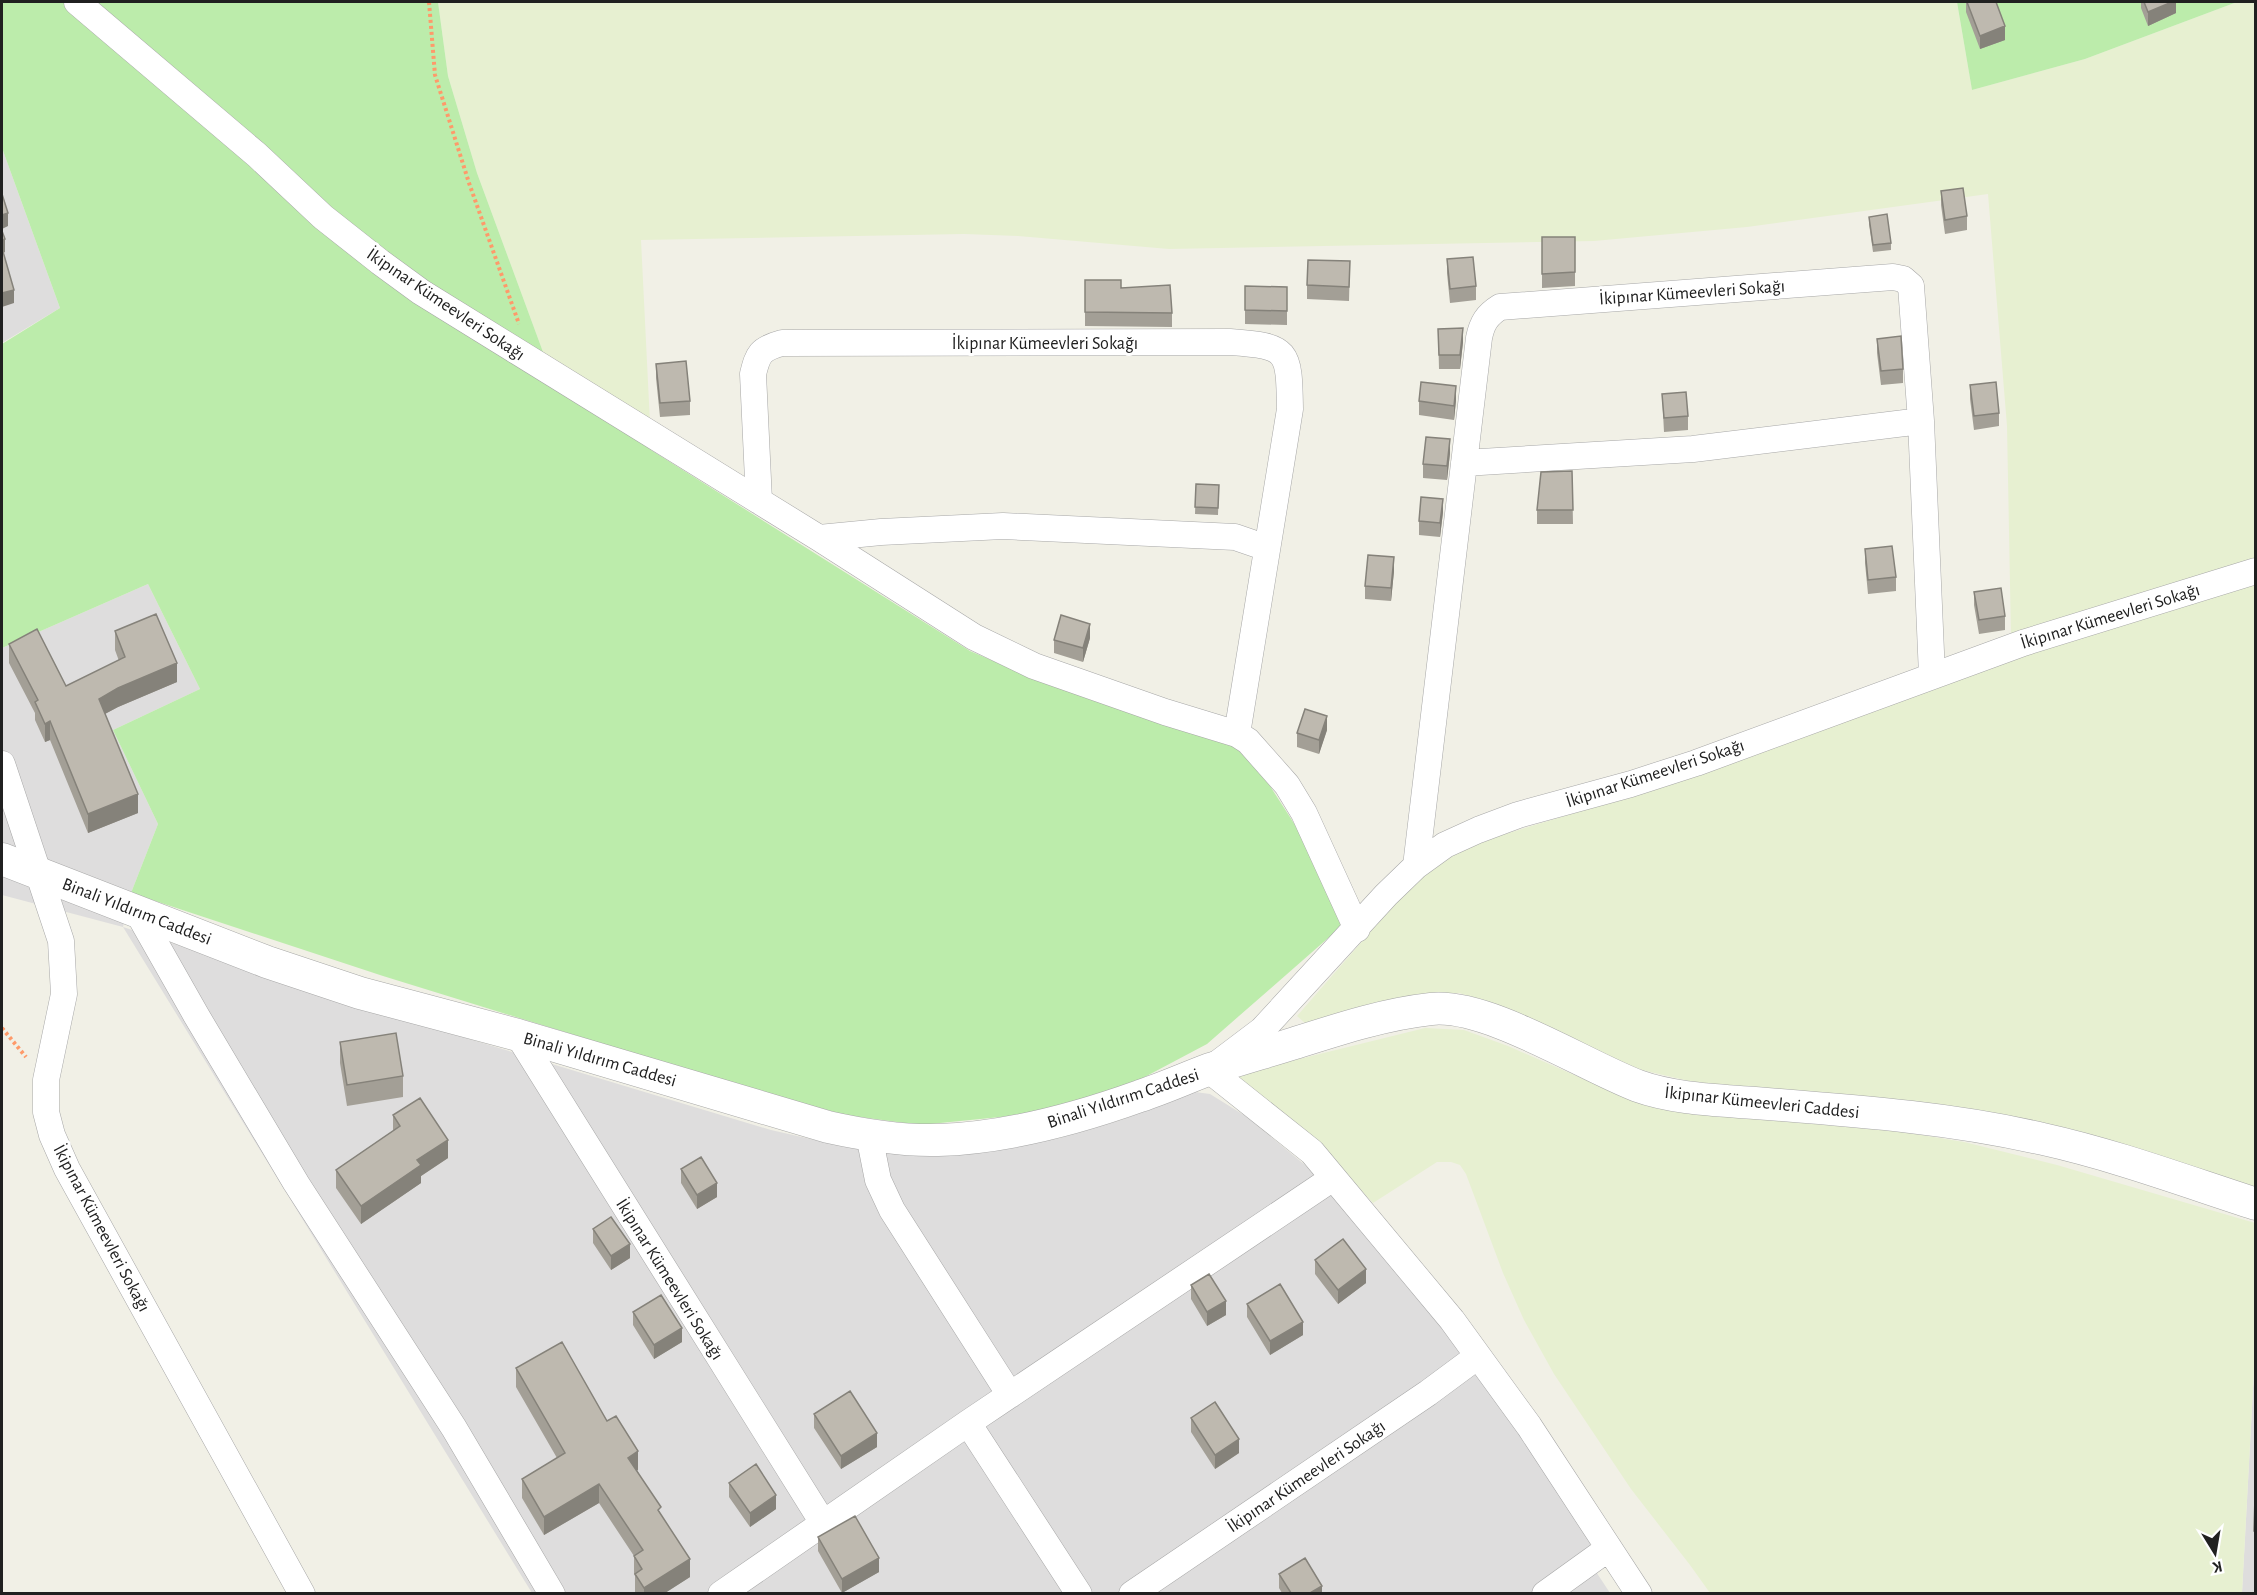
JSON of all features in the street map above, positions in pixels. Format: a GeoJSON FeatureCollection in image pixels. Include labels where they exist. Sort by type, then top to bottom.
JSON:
{"type":"FeatureCollection","features":[{"type":"Feature","properties":{"kind":"street","name":"İkipınar Kümeevleri Sokağı"},"geometry":{"type":"LineString","coordinates":[[77,2],[232,133],[323,217],[421,292],[819,538],[974,637],[1005,654],[1165,712],[1237,734],[1248,741],[1287,785],[1308,822],[1357,929]]}},
{"type":"Feature","properties":{"kind":"street","name":"İkipınar Kümeevleri Sokağı"},"geometry":{"type":"LineString","coordinates":[[1416,866],[1482,325],[1489,314],[1500,307],[1893,277],[1903,279],[1911,286],[1913,298],[1932,675]]}},
{"type":"Feature","properties":{"kind":"street","name":"İkipınar Kümeevleri Sokağı"},"geometry":{"type":"LineString","coordinates":[[759,501],[753,374],[758,356],[767,347],[782,343],[1230,342],[1265,344],[1278,350],[1286,362],[1290,409],[1237,734]]}},
{"type":"Feature","properties":{"kind":"street"},"geometry":{"type":"LineString","coordinates":[[1464,463],[1692,448],[1921,421]]}},
{"type":"Feature","properties":{"kind":"street"},"geometry":{"type":"LineString","coordinates":[[819,538],[881,532],[1003,526],[1235,537],[1267,548]]}},
{"type":"Feature","properties":{"kind":"street","name":"İkipınar Kümeevleri Sokağı"},"geometry":{"type":"LineString","coordinates":[[1209,1070],[1262,1030],[1416,866],[1445,845],[1518,815],[1631,784],[1695,763],[1932,675],[2035,640],[2256,571]]}},
{"type":"Feature","properties":{"kind":"street","name":"İkipınar Kümeevleri Sokağı"},"geometry":{"type":"LineString","coordinates":[[2,764],[61,941],[64,994],[46,1080],[48,1120],[52,1135],[67,1169],[302,1593]]}},
{"type":"Feature","properties":{"kind":"street","name":"Binali Yıldırım Caddesi"},"geometry":{"type":"LineString","coordinates":[[2,859],[267,962],[360,993],[518,1035],[806,1121],[869,1135],[896,1139],[937,1140],[981,1137],[1033,1127],[1142,1096],[1209,1070]]}},
{"type":"Feature","properties":{"kind":"street"},"geometry":{"type":"LineString","coordinates":[[137,911],[296,1183],[454,1428],[552,1593]]}},
{"type":"Feature","properties":{"kind":"street","name":"İkipınar Kümeevleri Caddesi"},"geometry":{"type":"LineString","coordinates":[[1209,1070],[1334,1030],[1398,1013],[1436,1008],[1464,1011],[1509,1026],[1641,1087],[1715,1100],[1920,1118],[2043,1139],[2105,1155],[2256,1204]]}},
{"type":"Feature","properties":{"kind":"street","name":"İkipınar Kümeevleri Sokağı"},"geometry":{"type":"LineString","coordinates":[[518,1035],[822,1523]]}},
{"type":"Feature","properties":{"kind":"street"},"geometry":{"type":"LineString","coordinates":[[1209,1070],[1312,1152],[1452,1320],[1529,1426],[1639,1593]]}},
{"type":"Feature","properties":{"kind":"street"},"geometry":{"type":"LineString","coordinates":[[869,1135],[878,1180],[892,1210],[1010,1395]]}},
{"type":"Feature","properties":{"kind":"street"},"geometry":{"type":"LineString","coordinates":[[721,1593],[968,1423],[1333,1178]]}},
{"type":"Feature","properties":{"kind":"street","name":"İkipınar Kümeevleri Sokağı"},"geometry":{"type":"LineString","coordinates":[[1132,1593],[1428,1393],[1478,1356]]}},
{"type":"Feature","properties":{"kind":"street"},"geometry":{"type":"LineString","coordinates":[[968,1423],[1079,1593]]}},
{"type":"Feature","properties":{"kind":"street"},"geometry":{"type":"LineString","coordinates":[[1545,1593],[1609,1548]]}},
{"type":"Feature","properties":{"kind":"path"},"geometry":{"type":"LineString","coordinates":[[429,2],[435,75],[533,362]]}},
{"type":"Feature","properties":{"kind":"path"},"geometry":{"type":"LineString","coordinates":[[2,1028],[46,1080]]}},
{"type":"Feature","properties":{"kind":"shaded area"},"geometry":{"type":"Polygon","coordinates":[[[2,148],[60,308],[2,343],[2,148]]]}},
{"type":"Feature","properties":{"kind":"shaded area"},"geometry":{"type":"Polygon","coordinates":[[[148,584],[200,689],[113,730],[158,824],[131,893],[123,927],[2,895],[2,648],[148,584]]]}},
{"type":"Feature","properties":{"kind":"shaded area"},"geometry":{"type":"Polygon","coordinates":[[[123,927],[446,1032],[771,1130],[846,1147],[913,1154],[958,1155],[1010,1148],[1060,1138],[1121,1120],[1195,1092],[1210,1094],[1247,1117],[1305,1165],[1476,1368],[1594,1543],[1583,1552],[1610,1593],[532,1593],[123,927]]]}},
{"type":"Feature","properties":{"kind":"shaded area"},"geometry":{"type":"Polygon","coordinates":[[[2255,1352],[2255,1593],[2242,1593],[2255,1352]]]}},
{"type":"Feature","properties":{"kind":"green space"},"geometry":{"type":"Polygon","coordinates":[[[2,2],[438,2],[448,76],[477,173],[543,352],[650,423],[651,450],[970,651],[1047,684],[1233,745],[1263,775],[1297,828],[1343,925],[1207,1044],[1122,1089],[1030,1114],[920,1125],[845,1115],[727,1082],[383,976],[131,893],[158,824],[113,730],[200,689],[148,584],[2,648],[2,344],[60,308],[2,148],[2,2]]]}},
{"type":"Feature","properties":{"kind":"green space"},"geometry":{"type":"Polygon","coordinates":[[[438,2],[1957,2],[1972,90],[2085,59],[2237,2],[2255,2],[2255,560],[2011,636],[2007,426],[1988,194],[1747,227],[1594,241],[1169,249],[1018,236],[964,234],[641,240],[650,423],[543,352],[477,173],[448,76],[438,2]]]}},
{"type":"Feature","properties":{"kind":"green space"},"geometry":{"type":"Polygon","coordinates":[[[1957,2],[2237,2],[2085,59],[1972,90],[1957,2]]]}},
{"type":"Feature","properties":{"kind":"green space"},"geometry":{"type":"Polygon","coordinates":[[[2255,582],[2255,1190],[1755,1089],[1689,1081],[1642,1070],[1603,1055],[1480,999],[1459,993],[1428,994],[1306,1024],[1297,1016],[1421,877],[1469,845],[1568,815],[1974,671],[2255,582]]]}},
{"type":"Feature","properties":{"kind":"green space"},"geometry":{"type":"Polygon","coordinates":[[[1425,1028],[1464,1030],[1508,1046],[1588,1081],[1644,1101],[1702,1114],[1903,1132],[1964,1142],[2057,1165],[2255,1223],[2255,1352],[2242,1593],[1710,1593],[1631,1489],[1554,1374],[1524,1320],[1503,1273],[1466,1174],[1460,1165],[1451,1162],[1437,1162],[1373,1203],[1332,1159],[1231,1076],[1425,1028]]]}},
{"type":"Feature","properties":{"kind":"building"},"geometry":{"type":"Polygon","coordinates":[[[1967,2],[1996,2],[2005,26],[1980,36],[1967,2]]]}},
{"type":"Feature","properties":{"kind":"building"},"geometry":{"type":"Polygon","coordinates":[[[2144,2],[2172,2],[2148,12],[2144,2]]]}},
{"type":"Feature","properties":{"kind":"building"},"geometry":{"type":"Polygon","coordinates":[[[1963,188],[1967,216],[1945,220],[1941,191],[1963,188]]]}},
{"type":"Feature","properties":{"kind":"building"},"geometry":{"type":"Polygon","coordinates":[[[2,194],[8,213],[2,215],[2,194]]]}},
{"type":"Feature","properties":{"kind":"building"},"geometry":{"type":"Polygon","coordinates":[[[1887,214],[1891,243],[1873,245],[1869,217],[1887,214]]]}},
{"type":"Feature","properties":{"kind":"building"},"geometry":{"type":"Polygon","coordinates":[[[1542,237],[1575,237],[1575,272],[1542,274],[1542,237]]]}},
{"type":"Feature","properties":{"kind":"building"},"geometry":{"type":"Polygon","coordinates":[[[2,248],[14,290],[2,293],[2,248]]]}},
{"type":"Feature","properties":{"kind":"building"},"geometry":{"type":"Polygon","coordinates":[[[1473,257],[1476,286],[1450,289],[1447,259],[1473,257]]]}},
{"type":"Feature","properties":{"kind":"building"},"geometry":{"type":"Polygon","coordinates":[[[1308,260],[1350,261],[1349,287],[1307,285],[1308,260]]]}},
{"type":"Feature","properties":{"kind":"building"},"geometry":{"type":"Polygon","coordinates":[[[1085,280],[1121,280],[1121,288],[1170,285],[1172,313],[1085,312],[1085,280]]]}},
{"type":"Feature","properties":{"kind":"building"},"geometry":{"type":"Polygon","coordinates":[[[1245,286],[1287,287],[1287,311],[1245,310],[1245,286]]]}},
{"type":"Feature","properties":{"kind":"building"},"geometry":{"type":"Polygon","coordinates":[[[1463,328],[1460,355],[1439,355],[1438,329],[1463,328]]]}},
{"type":"Feature","properties":{"kind":"building"},"geometry":{"type":"Polygon","coordinates":[[[1901,336],[1903,369],[1881,371],[1877,339],[1901,336]]]}},
{"type":"Feature","properties":{"kind":"building"},"geometry":{"type":"Polygon","coordinates":[[[686,361],[690,401],[660,403],[656,364],[686,361]]]}},
{"type":"Feature","properties":{"kind":"building"},"geometry":{"type":"Polygon","coordinates":[[[1421,382],[1456,386],[1454,406],[1419,401],[1421,382]]]}},
{"type":"Feature","properties":{"kind":"building"},"geometry":{"type":"Polygon","coordinates":[[[1996,382],[1999,413],[1974,416],[1970,385],[1996,382]]]}},
{"type":"Feature","properties":{"kind":"building"},"geometry":{"type":"Polygon","coordinates":[[[1686,392],[1688,416],[1664,418],[1662,394],[1686,392]]]}},
{"type":"Feature","properties":{"kind":"building"},"geometry":{"type":"Polygon","coordinates":[[[1426,437],[1450,439],[1447,466],[1423,464],[1426,437]]]}},
{"type":"Feature","properties":{"kind":"building"},"geometry":{"type":"Polygon","coordinates":[[[1572,471],[1573,510],[1537,510],[1541,472],[1572,471]]]}},
{"type":"Feature","properties":{"kind":"building"},"geometry":{"type":"Polygon","coordinates":[[[1196,484],[1219,485],[1218,508],[1195,507],[1196,484]]]}},
{"type":"Feature","properties":{"kind":"building"},"geometry":{"type":"Polygon","coordinates":[[[1421,497],[1443,499],[1440,523],[1419,521],[1421,497]]]}},
{"type":"Feature","properties":{"kind":"building"},"geometry":{"type":"Polygon","coordinates":[[[1892,546],[1896,577],[1868,580],[1865,549],[1892,546]]]}},
{"type":"Feature","properties":{"kind":"building"},"geometry":{"type":"Polygon","coordinates":[[[1368,555],[1394,557],[1391,588],[1365,586],[1368,555]]]}},
{"type":"Feature","properties":{"kind":"building"},"geometry":{"type":"Polygon","coordinates":[[[2001,588],[2005,616],[1979,620],[1974,592],[2001,588]]]}},
{"type":"Feature","properties":{"kind":"building"},"geometry":{"type":"Polygon","coordinates":[[[156,614],[177,663],[118,688],[99,699],[138,794],[88,814],[50,721],[45,724],[35,702],[38,700],[9,644],[37,629],[66,686],[125,657],[115,631],[156,614]]]}},
{"type":"Feature","properties":{"kind":"building"},"geometry":{"type":"Polygon","coordinates":[[[1061,615],[1090,624],[1083,648],[1054,640],[1061,615]]]}},
{"type":"Feature","properties":{"kind":"building"},"geometry":{"type":"Polygon","coordinates":[[[1305,709],[1327,716],[1319,740],[1297,733],[1305,709]]]}},
{"type":"Feature","properties":{"kind":"building"},"geometry":{"type":"Polygon","coordinates":[[[396,1033],[403,1076],[347,1085],[340,1042],[396,1033]]]}},
{"type":"Feature","properties":{"kind":"building"},"geometry":{"type":"Polygon","coordinates":[[[420,1098],[448,1140],[417,1160],[421,1165],[361,1206],[336,1170],[400,1126],[393,1115],[420,1098]]]}},
{"type":"Feature","properties":{"kind":"building"},"geometry":{"type":"Polygon","coordinates":[[[701,1157],[717,1183],[697,1195],[681,1169],[701,1157]]]}},
{"type":"Feature","properties":{"kind":"building"},"geometry":{"type":"Polygon","coordinates":[[[611,1217],[630,1244],[611,1256],[593,1229],[611,1217]]]}},
{"type":"Feature","properties":{"kind":"building"},"geometry":{"type":"Polygon","coordinates":[[[1343,1239],[1366,1269],[1338,1290],[1315,1260],[1343,1239]]]}},
{"type":"Feature","properties":{"kind":"building"},"geometry":{"type":"Polygon","coordinates":[[[1209,1274],[1226,1301],[1207,1312],[1191,1285],[1209,1274]]]}},
{"type":"Feature","properties":{"kind":"building"},"geometry":{"type":"Polygon","coordinates":[[[1280,1284],[1303,1322],[1270,1341],[1247,1304],[1280,1284]]]}},
{"type":"Feature","properties":{"kind":"building"},"geometry":{"type":"Polygon","coordinates":[[[661,1295],[682,1328],[654,1345],[633,1312],[661,1295]]]}},
{"type":"Feature","properties":{"kind":"building"},"geometry":{"type":"Polygon","coordinates":[[[562,1342],[607,1421],[616,1416],[638,1451],[628,1458],[661,1507],[658,1510],[690,1559],[644,1588],[635,1574],[642,1569],[634,1556],[643,1550],[599,1484],[544,1517],[522,1479],[565,1453],[516,1368],[562,1342]]]}},
{"type":"Feature","properties":{"kind":"building"},"geometry":{"type":"Polygon","coordinates":[[[850,1391],[877,1433],[841,1456],[814,1414],[850,1391]]]}},
{"type":"Feature","properties":{"kind":"building"},"geometry":{"type":"Polygon","coordinates":[[[1215,1402],[1239,1439],[1215,1455],[1191,1418],[1215,1402]]]}},
{"type":"Feature","properties":{"kind":"building"},"geometry":{"type":"Polygon","coordinates":[[[756,1464],[776,1495],[750,1513],[729,1483],[756,1464]]]}},
{"type":"Feature","properties":{"kind":"building"},"geometry":{"type":"Polygon","coordinates":[[[2255,1497],[2256,1531],[2254,1531],[2255,1497]]]}},
{"type":"Feature","properties":{"kind":"building"},"geometry":{"type":"Polygon","coordinates":[[[855,1516],[879,1558],[842,1579],[818,1537],[855,1516]]]}},
{"type":"Feature","properties":{"kind":"building"},"geometry":{"type":"Polygon","coordinates":[[[1305,1558],[1322,1586],[1310,1593],[1291,1593],[1279,1574],[1305,1558]]]}}]}
